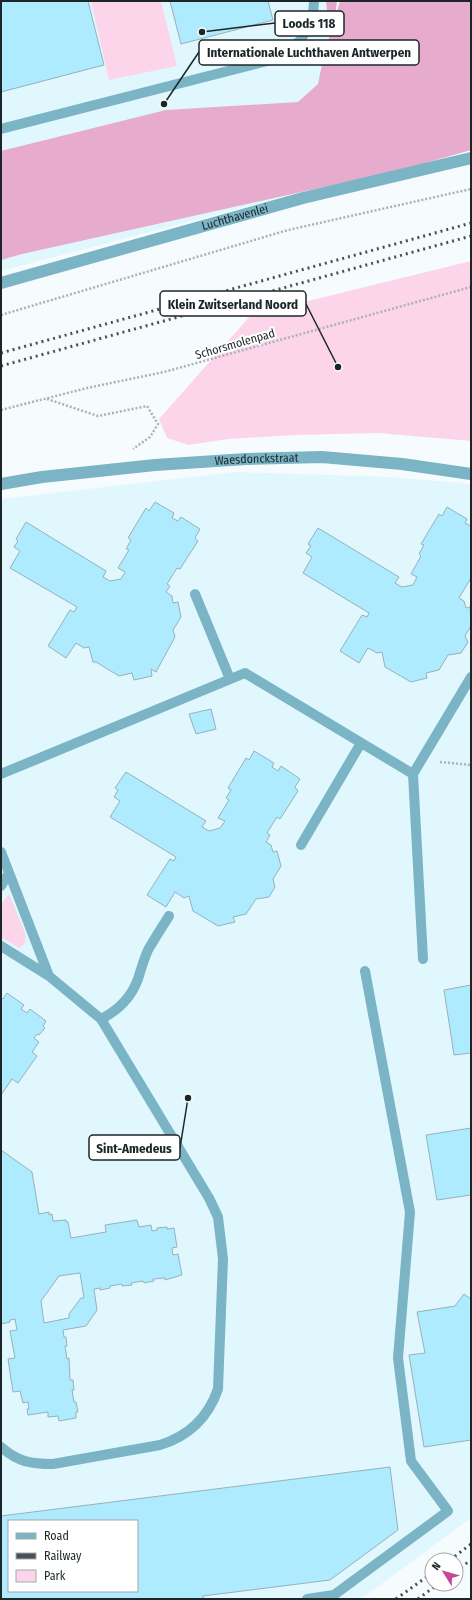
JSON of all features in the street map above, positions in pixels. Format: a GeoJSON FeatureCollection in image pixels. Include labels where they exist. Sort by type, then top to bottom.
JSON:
{"type":"FeatureCollection","features":[{"type":"Feature","properties":{"kind":"street","name":"Luchthavenlei"},"geometry":{"type":"LineString","coordinates":[[1,283],[303,198],[471,158]]}},
{"type":"Feature","properties":{"kind":"street","name":"Waesdonckstraat"},"geometry":{"type":"LineString","coordinates":[[1,484],[42,477],[120,469],[246,459],[322,457],[402,464],[471,474]]}},
{"type":"Feature","properties":{"kind":"lane"},"geometry":{"type":"LineString","coordinates":[[1,129],[275,59],[301,40],[313,15],[314,1]]}},
{"type":"Feature","properties":{"kind":"lane"},"geometry":{"type":"LineString","coordinates":[[195,594],[230,679]]}},
{"type":"Feature","properties":{"kind":"lane"},"geometry":{"type":"LineString","coordinates":[[1,774],[245,673],[413,774]]}},
{"type":"Feature","properties":{"kind":"lane"},"geometry":{"type":"LineString","coordinates":[[423,958],[413,774],[471,677]]}},
{"type":"Feature","properties":{"kind":"lane"},"geometry":{"type":"LineString","coordinates":[[301,845],[361,743]]}},
{"type":"Feature","properties":{"kind":"lane"},"geometry":{"type":"LineString","coordinates":[[1,852],[49,976]]}},
{"type":"Feature","properties":{"kind":"lane"},"geometry":{"type":"LineString","coordinates":[[1,886],[9,873]]}},
{"type":"Feature","properties":{"kind":"lane"},"geometry":{"type":"LineString","coordinates":[[101,1019],[114,1012],[123,1004],[131,993],[148,951],[169,916]]}},
{"type":"Feature","properties":{"kind":"lane"},"geometry":{"type":"LineString","coordinates":[[1,946],[49,976],[101,1019],[209,1198],[218,1217],[222,1240],[223,1259],[218,1389],[214,1400],[199,1422],[189,1432],[175,1440],[160,1445],[53,1464],[38,1464],[21,1461],[1,1447]]}},
{"type":"Feature","properties":{"kind":"lane"},"geometry":{"type":"LineString","coordinates":[[307,1599],[334,1595],[448,1510],[411,1461],[398,1358],[410,1212],[364,971]]}},
{"type":"Feature","properties":{"kind":"path"},"geometry":{"type":"LineString","coordinates":[[1,315],[288,230],[471,189]]}},
{"type":"Feature","properties":{"kind":"path","name":"Schorsmolenpad"},"geometry":{"type":"LineString","coordinates":[[1,410],[87,388],[164,372],[471,287]]}},
{"type":"Feature","properties":{"kind":"path"},"geometry":{"type":"LineString","coordinates":[[47,399],[98,416],[147,406],[158,424],[150,437],[128,452],[120,469]]}},
{"type":"Feature","properties":{"kind":"path"},"geometry":{"type":"LineString","coordinates":[[421,760],[471,765]]}},
{"type":"Feature","properties":{"kind":"shaded area"},"geometry":{"type":"Polygon","coordinates":[[[1,1],[328,1],[328,185],[1,271],[1,1]]]}},
{"type":"Feature","properties":{"kind":"shaded area"},"geometry":{"type":"Polygon","coordinates":[[[326,1],[337,1],[334,27],[328,23],[326,1]]]}},
{"type":"Feature","properties":{"kind":"shaded area"},"geometry":{"type":"Polygon","coordinates":[[[340,1],[471,1],[471,150],[405,169],[22,254],[1,260],[1,151],[166,110],[298,102],[318,84],[324,54],[340,1]]]}},
{"type":"Feature","properties":{"kind":"shaded area"},"geometry":{"type":"Polygon","coordinates":[[[235,472],[389,477],[471,485],[471,1518],[361,1599],[1,1599],[1,499],[235,472]]]}},
{"type":"Feature","properties":{"kind":"green space"},"geometry":{"type":"Polygon","coordinates":[[[91,1],[161,1],[177,66],[109,80],[91,1]]]}},
{"type":"Feature","properties":{"kind":"green space"},"geometry":{"type":"Polygon","coordinates":[[[471,261],[471,441],[378,433],[295,435],[228,439],[188,445],[167,438],[159,419],[251,315],[471,261]]]}},
{"type":"Feature","properties":{"kind":"green space"},"geometry":{"type":"Polygon","coordinates":[[[9,894],[25,933],[25,942],[19,948],[1,937],[1,904],[9,894]]]}},
{"type":"Feature","properties":{"kind":"building"},"geometry":{"type":"Polygon","coordinates":[[[1,1],[88,1],[104,65],[1,92],[1,1]]]}},
{"type":"Feature","properties":{"kind":"building"},"geometry":{"type":"Polygon","coordinates":[[[170,1],[268,1],[273,20],[181,44],[170,1]]]}},
{"type":"Feature","properties":{"kind":"building"},"geometry":{"type":"Polygon","coordinates":[[[155,502],[174,513],[172,518],[178,521],[181,517],[200,529],[195,538],[198,541],[180,569],[177,568],[167,584],[170,586],[166,592],[172,596],[173,603],[178,602],[181,617],[173,630],[175,637],[156,672],[151,669],[152,676],[134,680],[132,673],[119,676],[96,662],[93,662],[89,647],[84,648],[76,643],[66,658],[48,646],[70,610],[74,612],[77,607],[10,568],[20,551],[14,547],[18,541],[16,539],[26,522],[106,571],[103,577],[110,581],[121,579],[125,572],[118,568],[129,550],[126,549],[131,540],[128,538],[146,508],[149,511],[155,502]]]}},
{"type":"Feature","properties":{"kind":"building"},"geometry":{"type":"Polygon","coordinates":[[[447,507],[467,519],[465,523],[471,526],[471,578],[459,598],[464,601],[466,608],[470,607],[471,626],[465,636],[468,642],[461,653],[448,655],[439,670],[426,673],[427,678],[411,682],[385,667],[382,652],[377,653],[368,648],[359,663],[340,651],[362,615],[367,617],[369,613],[303,573],[312,557],[306,553],[311,546],[308,544],[318,528],[399,577],[395,583],[402,587],[413,585],[417,577],[411,574],[421,556],[419,554],[424,545],[421,544],[439,514],[442,516],[447,507]]]}},
{"type":"Feature","properties":{"kind":"building"},"geometry":{"type":"Polygon","coordinates":[[[211,709],[216,729],[196,734],[189,714],[211,709]]]}},
{"type":"Feature","properties":{"kind":"building"},"geometry":{"type":"Polygon","coordinates":[[[254,751],[274,763],[272,767],[278,771],[281,766],[300,779],[295,787],[298,791],[280,819],[277,817],[267,833],[270,835],[266,842],[271,845],[273,852],[277,851],[281,866],[273,879],[275,887],[269,897],[256,899],[246,914],[233,917],[235,922],[218,926],[193,911],[189,896],[184,898],[175,892],[166,907],[147,895],[170,859],[174,861],[176,857],[110,817],[120,801],[114,797],[118,790],[115,788],[126,772],[206,821],[202,827],[209,831],[220,828],[225,821],[218,818],[229,800],[226,798],[231,790],[228,788],[246,758],[249,760],[254,751]]]}},
{"type":"Feature","properties":{"kind":"building"},"geometry":{"type":"Polygon","coordinates":[[[471,985],[471,1053],[454,1055],[444,990],[471,985]]]}},
{"type":"Feature","properties":{"kind":"building"},"geometry":{"type":"Polygon","coordinates":[[[7,993],[24,1005],[21,1009],[27,1013],[30,1009],[46,1021],[43,1026],[45,1028],[34,1038],[39,1042],[32,1052],[37,1056],[18,1083],[12,1079],[1,1095],[1,998],[3,999],[7,993]]]}},
{"type":"Feature","properties":{"kind":"building"},"geometry":{"type":"Polygon","coordinates":[[[471,1128],[471,1195],[437,1200],[426,1135],[471,1128]]]}},
{"type":"Feature","properties":{"kind":"building"},"geometry":{"type":"Polygon","coordinates":[[[1,1150],[32,1172],[39,1214],[49,1212],[49,1215],[52,1214],[53,1221],[66,1220],[66,1222],[68,1222],[71,1238],[106,1232],[105,1225],[137,1220],[139,1227],[151,1225],[152,1231],[157,1230],[157,1228],[174,1228],[177,1247],[172,1248],[173,1255],[178,1254],[182,1275],[165,1280],[165,1278],[153,1279],[154,1281],[144,1283],[143,1281],[131,1283],[132,1285],[122,1286],[122,1284],[110,1286],[110,1288],[100,1290],[100,1288],[94,1289],[97,1310],[86,1326],[63,1330],[64,1337],[66,1337],[67,1346],[65,1346],[67,1359],[69,1358],[70,1380],[73,1380],[74,1390],[72,1390],[74,1402],[76,1402],[78,1412],[76,1412],[76,1418],[59,1421],[58,1416],[48,1417],[48,1412],[28,1415],[28,1402],[23,1403],[20,1391],[13,1392],[8,1359],[15,1358],[10,1331],[17,1330],[15,1319],[1,1324],[1,1150]],[[80,1273],[59,1276],[41,1301],[44,1323],[69,1318],[69,1314],[81,1298],[84,1298],[80,1273]]]}},
{"type":"Feature","properties":{"kind":"building"},"geometry":{"type":"Polygon","coordinates":[[[464,1294],[471,1299],[471,1440],[424,1447],[409,1355],[425,1353],[417,1312],[455,1306],[464,1294]]]}},
{"type":"Feature","properties":{"kind":"building"},"geometry":{"type":"Polygon","coordinates":[[[390,1467],[398,1530],[330,1580],[203,1596],[203,1599],[1,1599],[1,1516],[390,1467]]]}},
{"type":"Feature","properties":{"kind":"railway"},"geometry":{"type":"LineString","coordinates":[[1,353],[471,223]]}},
{"type":"Feature","properties":{"kind":"railway"},"geometry":{"type":"LineString","coordinates":[[1,366],[471,236]]}},
{"type":"Feature","properties":{"kind":"railway"},"geometry":{"type":"LineString","coordinates":[[460,1552],[471,1544]]}},
{"type":"Feature","properties":{"kind":"railway"},"geometry":{"type":"LineString","coordinates":[[464,1565],[471,1560]]}},
{"type":"Feature","properties":{"kind":"railway"},"geometry":{"type":"LineString","coordinates":[[396,1599],[424,1579]]}},
{"type":"Feature","properties":{"kind":"railway"},"geometry":{"type":"LineString","coordinates":[[418,1599],[427,1592]]}},
{"type":"Feature","properties":{"kind":"place","name":"Loods 118"},"geometry":{"type":"Point","coordinates":[202,32]}},
{"type":"Feature","properties":{"kind":"place","name":"Internationale Luchthaven Antwerpen"},"geometry":{"type":"Point","coordinates":[164,104]}},
{"type":"Feature","properties":{"kind":"place","name":"Klein Zwitserland Noord"},"geometry":{"type":"Point","coordinates":[338,367]}},
{"type":"Feature","properties":{"kind":"place","name":"Sint-Amedeus"},"geometry":{"type":"Point","coordinates":[188,1098]}}]}
